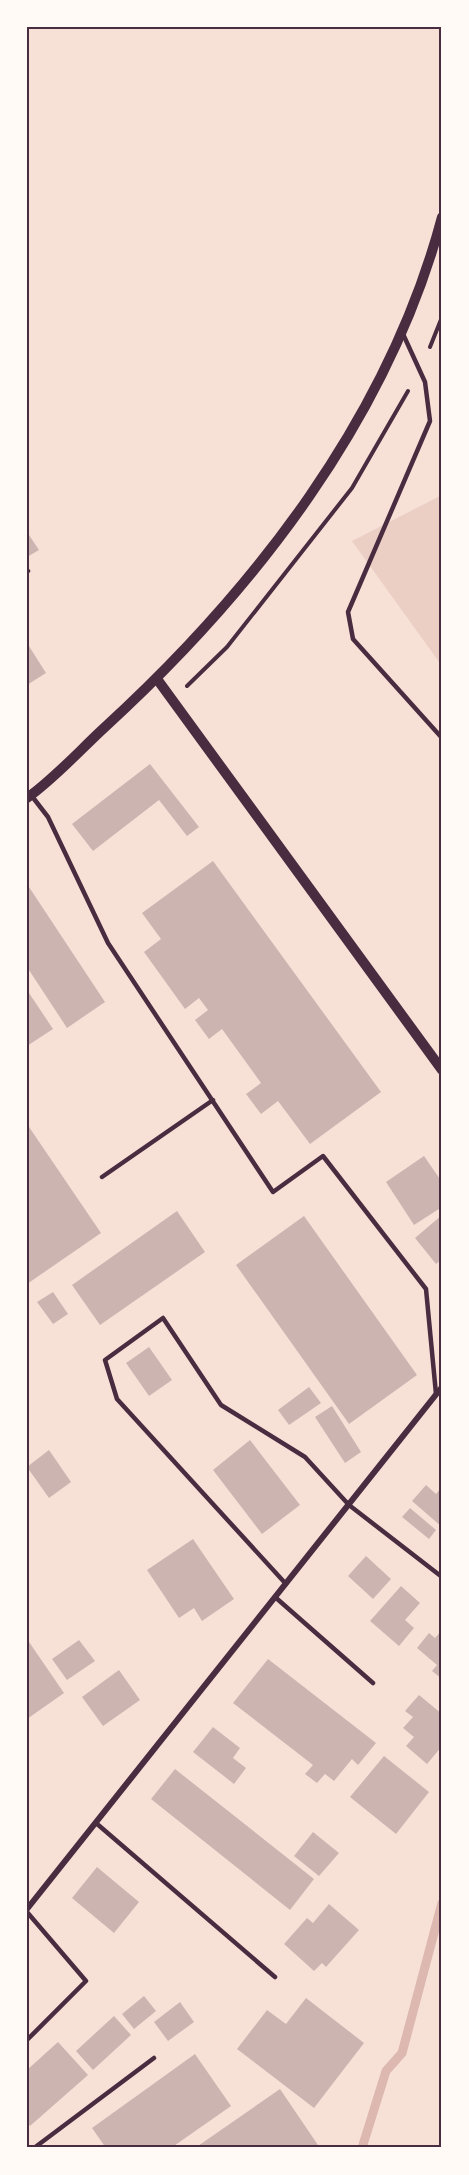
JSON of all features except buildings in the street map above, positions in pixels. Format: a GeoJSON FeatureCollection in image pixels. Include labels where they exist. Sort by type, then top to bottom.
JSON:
{"type":"FeatureCollection","features":[{"type":"Feature","properties":{"kind":"street"},"geometry":{"type":"LineString","coordinates":[[29,796],[157,679],[259,563],[335,457],[403,334],[432,256],[442,217]]}},
{"type":"Feature","properties":{"kind":"street"},"geometry":{"type":"LineString","coordinates":[[157,679],[442,1070]]}},
{"type":"Feature","properties":{"kind":"street"},"geometry":{"type":"LineString","coordinates":[[27,1911],[442,1387]]}},
{"type":"Feature","properties":{"kind":"lane"},"geometry":{"type":"LineString","coordinates":[[403,334],[425,382],[430,422],[348,612],[353,639],[442,738]]}},
{"type":"Feature","properties":{"kind":"lane"},"geometry":{"type":"LineString","coordinates":[[29,796],[48,817],[108,942],[273,1192],[323,1156],[426,1289],[436,1394]]}},
{"type":"Feature","properties":{"kind":"lane"},"geometry":{"type":"LineString","coordinates":[[102,1177],[213,1100]]}},
{"type":"Feature","properties":{"kind":"lane"},"geometry":{"type":"LineString","coordinates":[[286,1584],[117,1399],[105,1360],[163,1318],[221,1405],[305,1458],[349,1504],[442,1577]]}},
{"type":"Feature","properties":{"kind":"lane"},"geometry":{"type":"LineString","coordinates":[[275,1597],[372,1683]]}},
{"type":"Feature","properties":{"kind":"lane"},"geometry":{"type":"LineString","coordinates":[[96,1823],[275,1977]]}},
{"type":"Feature","properties":{"kind":"lane"},"geometry":{"type":"LineString","coordinates":[[27,1911],[86,1981],[27,2040]]}},
{"type":"Feature","properties":{"kind":"lane"},"geometry":{"type":"LineString","coordinates":[[34,2148],[154,2058]]}},
{"type":"Feature","properties":{"kind":"shaded area"},"geometry":{"type":"Polygon","coordinates":[[[442,495],[442,666],[352,541],[442,495]]]}},
{"type":"Feature","properties":{"kind":"waterway"},"geometry":{"type":"LineString","coordinates":[[362,2148],[386,2071],[402,2053],[442,1903]]}}]}
